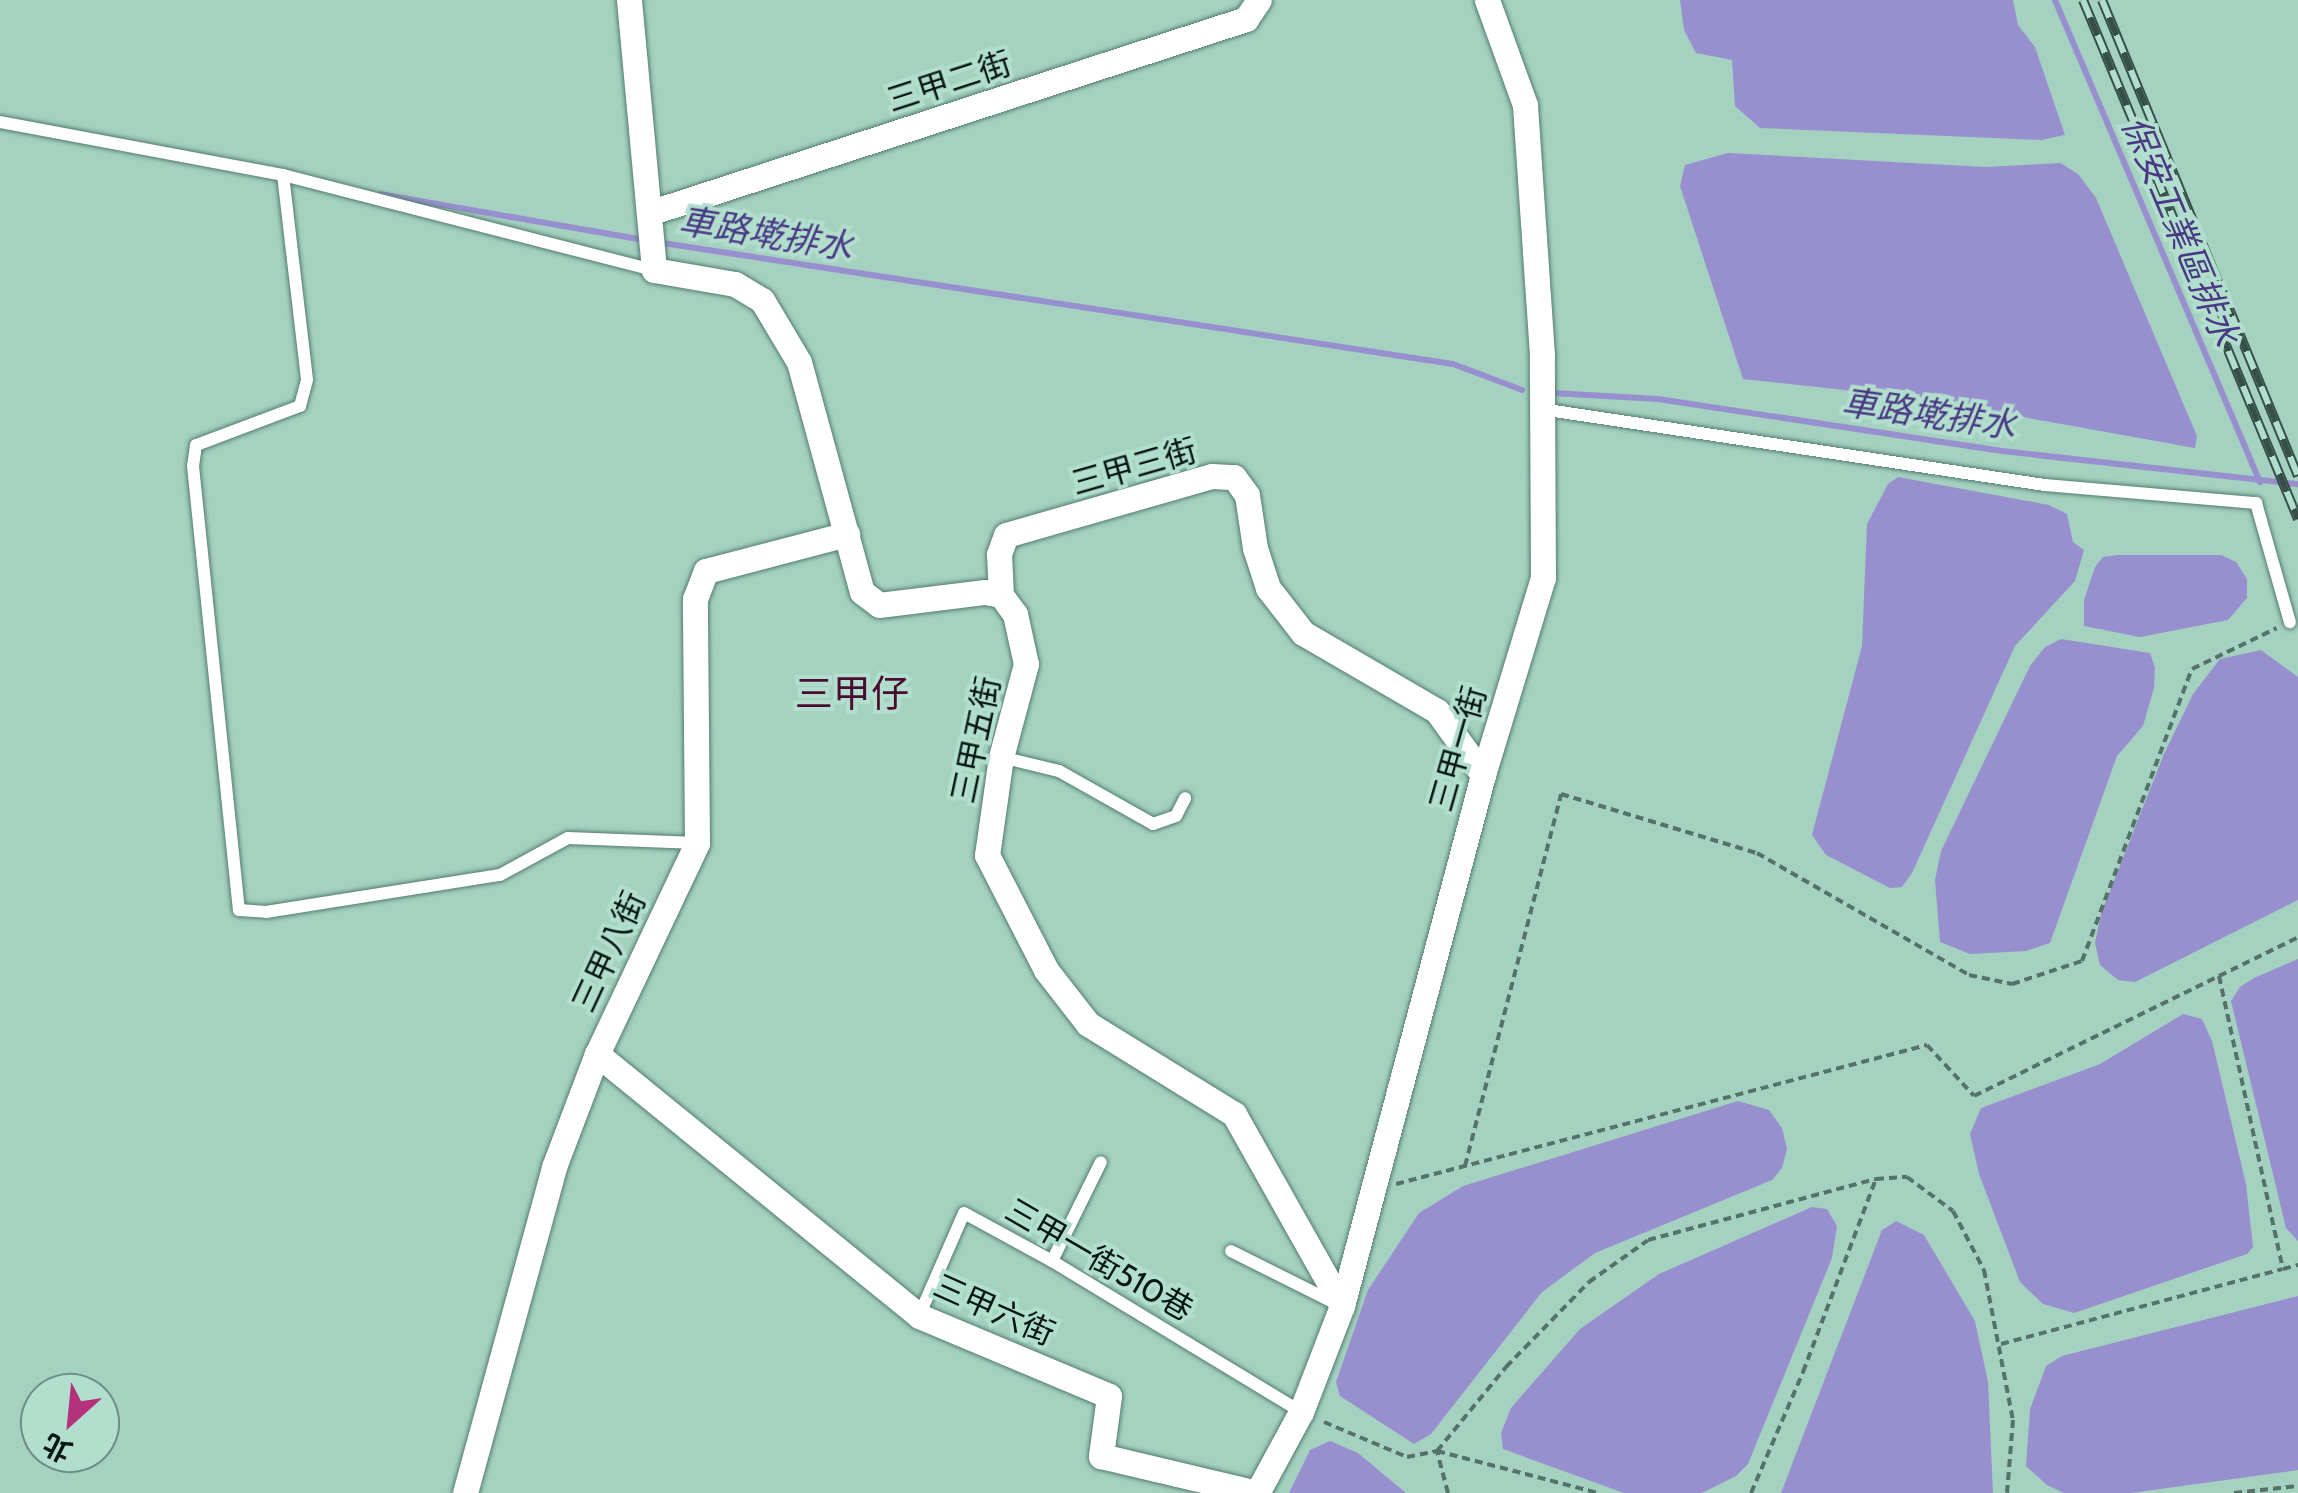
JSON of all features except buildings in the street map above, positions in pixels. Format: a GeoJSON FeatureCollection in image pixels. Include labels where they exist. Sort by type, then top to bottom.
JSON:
{"type":"FeatureCollection","features":[{"type":"Feature","properties":{"kind":"street"},"geometry":{"type":"LineString","coordinates":[[629,0],[654,270],[735,284],[762,300],[799,362],[862,592],[879,606],[986,592],[1002,595]]}},
{"type":"Feature","properties":{"kind":"street","name":"三甲二街"},"geometry":{"type":"LineString","coordinates":[[649,213],[1246,19],[1259,0]]}},
{"type":"Feature","properties":{"kind":"street","name":"三甲一街"},"geometry":{"type":"LineString","coordinates":[[1257,1493],[1301,1412],[1342,1306],[1483,775],[1544,578],[1542,354],[1525,105],[1486,0]]}},
{"type":"Feature","properties":{"kind":"street","name":"三甲三街"},"geometry":{"type":"LineString","coordinates":[[1002,595],[999,554],[1006,535],[1212,476],[1234,477],[1248,495],[1255,548],[1268,588],[1303,633],[1437,710],[1483,775]]}},
{"type":"Feature","properties":{"kind":"street","name":"三甲八街"},"geometry":{"type":"LineString","coordinates":[[464,1493],[554,1167],[597,1054],[697,843],[694,599],[706,572],[847,534]]}},
{"type":"Feature","properties":{"kind":"street","name":"三甲五街"},"geometry":{"type":"LineString","coordinates":[[1002,595],[1016,614],[1026,664],[1001,757],[987,854],[1046,970],[1088,1024],[1234,1114],[1342,1306]]}},
{"type":"Feature","properties":{"kind":"street","name":"三甲六街"},"geometry":{"type":"LineString","coordinates":[[597,1054],[919,1316],[1108,1396],[1101,1456],[1257,1493]]}},
{"type":"Feature","properties":{"kind":"lane"},"geometry":{"type":"LineString","coordinates":[[0,122],[283,175],[654,270]]}},
{"type":"Feature","properties":{"kind":"lane"},"geometry":{"type":"LineString","coordinates":[[283,175],[307,380],[300,406],[196,444],[192,466],[240,910],[266,912],[500,876],[568,838],[697,843]]}},
{"type":"Feature","properties":{"kind":"lane"},"geometry":{"type":"LineString","coordinates":[[1541,409],[2045,485],[2256,503],[2290,622]]}},
{"type":"Feature","properties":{"kind":"lane"},"geometry":{"type":"LineString","coordinates":[[1001,757],[1059,772],[1153,824],[1176,816],[1185,798]]}},
{"type":"Feature","properties":{"kind":"lane"},"geometry":{"type":"LineString","coordinates":[[1052,1261],[1101,1162]]}},
{"type":"Feature","properties":{"kind":"lane","name":"三甲一街510巷"},"geometry":{"type":"LineString","coordinates":[[919,1316],[964,1213],[1052,1261],[1301,1412]]}},
{"type":"Feature","properties":{"kind":"lane"},"geometry":{"type":"LineString","coordinates":[[1231,1252],[1342,1306]]}},
{"type":"Feature","properties":{"kind":"path"},"geometry":{"type":"LineString","coordinates":[[1465,1166],[1561,794],[1758,853],[1969,976],[2012,984],[2082,961],[2192,669],[2290,622]]}},
{"type":"Feature","properties":{"kind":"path"},"geometry":{"type":"LineString","coordinates":[[1372,1190],[1927,1045],[1974,1096],[2298,937]]}},
{"type":"Feature","properties":{"kind":"path"},"geometry":{"type":"LineString","coordinates":[[2219,976],[2283,1269]]}},
{"type":"Feature","properties":{"kind":"path"},"geometry":{"type":"LineString","coordinates":[[1437,1451],[1506,1367],[1575,1296],[1648,1240],[1876,1179],[1907,1177],[1953,1211],[1984,1270],[2013,1420],[2007,1493]]}},
{"type":"Feature","properties":{"kind":"path"},"geometry":{"type":"LineString","coordinates":[[1751,1493],[1803,1372],[1876,1179]]}},
{"type":"Feature","properties":{"kind":"path"},"geometry":{"type":"LineString","coordinates":[[2001,1344],[2298,1266]]}},
{"type":"Feature","properties":{"kind":"path"},"geometry":{"type":"LineString","coordinates":[[1301,1412],[1407,1457],[1437,1451],[1598,1493]]}},
{"type":"Feature","properties":{"kind":"path"},"geometry":{"type":"LineString","coordinates":[[1437,1451],[1448,1493]]}},
{"type":"Feature","properties":{"kind":"path"},"geometry":{"type":"LineString","coordinates":[[2234,1493],[2298,1486]]}},
{"type":"Feature","properties":{"kind":"shaded area"},"geometry":{"type":"Polygon","coordinates":[[[1680,0],[2013,0],[2018,25],[2035,47],[2065,135],[2041,140],[1760,128],[1735,106],[1732,60],[1696,53],[1684,30],[1680,0]]]}},
{"type":"Feature","properties":{"kind":"shaded area"},"geometry":{"type":"Polygon","coordinates":[[[1728,153],[1986,167],[2061,163],[2078,174],[2096,198],[2197,436],[2195,448],[1917,398],[1743,379],[1680,186],[1685,165],[1728,153]]]}},
{"type":"Feature","properties":{"kind":"shaded area"},"geometry":{"type":"Polygon","coordinates":[[[1898,477],[2049,505],[2067,514],[2073,542],[2084,550],[2075,581],[2015,646],[1912,873],[1902,887],[1890,888],[1826,855],[1812,835],[1862,646],[1867,524],[1888,484],[1898,477]]]}},
{"type":"Feature","properties":{"kind":"shaded area"},"geometry":{"type":"Polygon","coordinates":[[[2221,555],[2236,562],[2247,579],[2247,598],[2228,620],[2140,637],[2084,626],[2084,600],[2095,567],[2103,557],[2221,555]]]}},
{"type":"Feature","properties":{"kind":"shaded area"},"geometry":{"type":"Polygon","coordinates":[[[2061,639],[2150,653],[2155,668],[2154,688],[2143,726],[2117,756],[2050,943],[2026,951],[1970,954],[1940,942],[1935,880],[1941,851],[2030,666],[2045,647],[2061,639]]]}},
{"type":"Feature","properties":{"kind":"shaded area"},"geometry":{"type":"Polygon","coordinates":[[[2261,650],[2298,677],[2298,900],[2135,982],[2118,980],[2100,965],[2095,943],[2101,914],[2164,754],[2193,694],[2220,659],[2261,650]]]}},
{"type":"Feature","properties":{"kind":"shaded area"},"geometry":{"type":"Polygon","coordinates":[[[2298,959],[2298,1241],[2286,1228],[2231,1001],[2240,987],[2254,978],[2298,959]]]}},
{"type":"Feature","properties":{"kind":"shaded area"},"geometry":{"type":"Polygon","coordinates":[[[2183,1014],[2202,1019],[2212,1041],[2246,1184],[2253,1247],[2247,1254],[2074,1313],[2043,1304],[2020,1282],[1979,1174],[1970,1134],[1981,1108],[2100,1064],[2183,1014]]]}},
{"type":"Feature","properties":{"kind":"shaded area"},"geometry":{"type":"Polygon","coordinates":[[[1738,1101],[1769,1110],[1782,1128],[1787,1149],[1782,1168],[1772,1180],[1595,1253],[1542,1292],[1431,1434],[1414,1444],[1340,1396],[1336,1382],[1368,1290],[1419,1213],[1463,1186],[1738,1101]]]}},
{"type":"Feature","properties":{"kind":"shaded area"},"geometry":{"type":"Polygon","coordinates":[[[1812,1207],[1827,1209],[1837,1226],[1832,1258],[1748,1464],[1736,1476],[1702,1493],[1624,1493],[1503,1449],[1501,1433],[1511,1408],[1580,1329],[1659,1274],[1812,1207]]]}},
{"type":"Feature","properties":{"kind":"shaded area"},"geometry":{"type":"Polygon","coordinates":[[[1896,1221],[1924,1235],[1975,1321],[1988,1382],[1993,1493],[1781,1493],[1882,1230],[1896,1221]]]}},
{"type":"Feature","properties":{"kind":"shaded area"},"geometry":{"type":"Polygon","coordinates":[[[2298,1296],[2298,1470],[2131,1493],[2064,1493],[2047,1485],[2026,1466],[2030,1409],[2046,1366],[2062,1356],[2298,1296]]]}},
{"type":"Feature","properties":{"kind":"shaded area"},"geometry":{"type":"Polygon","coordinates":[[[1330,1441],[1358,1453],[1406,1493],[1289,1493],[1310,1450],[1330,1441]]]}},
{"type":"Feature","properties":{"kind":"waterway","name":"保安工業區排水"},"geometry":{"type":"LineString","coordinates":[[2055,0],[2260,482]]}},
{"type":"Feature","properties":{"kind":"waterway","name":"車路墘排水"},"geometry":{"type":"LineString","coordinates":[[380,194],[644,240]]}},
{"type":"Feature","properties":{"kind":"waterway","name":"車路墘排水"},"geometry":{"type":"LineString","coordinates":[[656,242],[1453,364],[1522,390]]}},
{"type":"Feature","properties":{"kind":"waterway","name":"車路墘排水"},"geometry":{"type":"LineString","coordinates":[[1553,393],[1658,399],[2002,451],[2298,484]]}},
{"type":"Feature","properties":{"kind":"railway"},"geometry":{"type":"LineString","coordinates":[[2083,0],[2298,519]]}},
{"type":"Feature","properties":{"kind":"railway"},"geometry":{"type":"LineString","coordinates":[[2102,0],[2298,476]]}},
{"type":"Feature","properties":{"kind":"district","name":"三甲仔"},"geometry":{"type":"Point","coordinates":[852,694]}}]}
